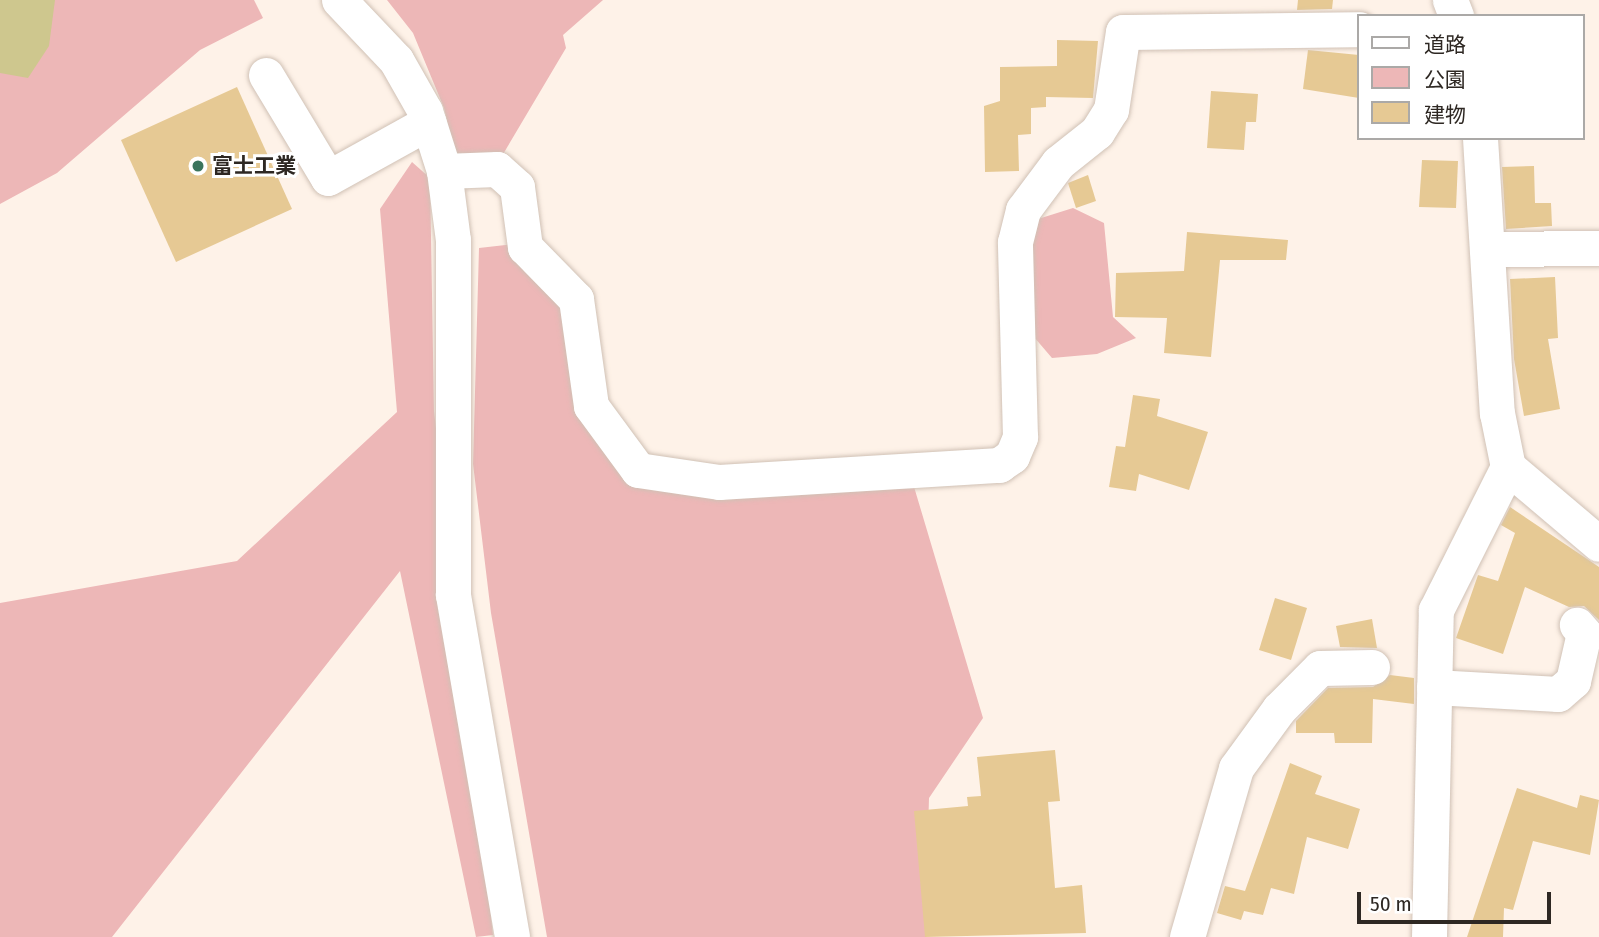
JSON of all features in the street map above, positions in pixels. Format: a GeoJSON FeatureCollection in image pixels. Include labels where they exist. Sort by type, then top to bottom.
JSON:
{"type":"FeatureCollection","features":[{"type":"Feature","properties":{"kind":"street"},"geometry":{"type":"LineString","coordinates":[[339,0],[396,60],[429,122],[444,171],[453,240],[453,596],[512,937]]}},
{"type":"Feature","properties":{"kind":"street"},"geometry":{"type":"LineString","coordinates":[[444,171],[497,169],[517,187],[525,247],[576,299],[591,406],[638,470],[719,482],[999,465],[1012,456],[1020,438],[1015,242],[1023,209],[1058,163],[1097,132],[1111,110],[1123,32],[1358,29]]}},
{"type":"Feature","properties":{"kind":"street"},"geometry":{"type":"LineString","coordinates":[[265,75],[328,178],[429,122]]}},
{"type":"Feature","properties":{"kind":"street"},"geometry":{"type":"LineString","coordinates":[[1429,937],[1436,610],[1508,467],[1497,413],[1480,140]]}},
{"type":"Feature","properties":{"kind":"street"},"geometry":{"type":"LineString","coordinates":[[1487,249],[1599,248]]}},
{"type":"Feature","properties":{"kind":"street"},"geometry":{"type":"LineString","coordinates":[[1508,467],[1599,544]]}},
{"type":"Feature","properties":{"kind":"street"},"geometry":{"type":"LineString","coordinates":[[1434,687],[1558,694],[1573,681],[1584,633],[1577,625]]}},
{"type":"Feature","properties":{"kind":"street"},"geometry":{"type":"LineString","coordinates":[[1187,937],[1236,768],[1279,709],[1320,668],[1372,667]]}},
{"type":"Feature","properties":{"kind":"green space"},"geometry":{"type":"Polygon","coordinates":[[[0,0],[254,0],[263,18],[200,50],[57,173],[0,204],[0,0]]]}},
{"type":"Feature","properties":{"kind":"green space"},"geometry":{"type":"Polygon","coordinates":[[[387,0],[603,0],[563,35],[566,48],[496,166],[456,158],[444,108],[413,33],[387,0]]]}},
{"type":"Feature","properties":{"kind":"green space"},"geometry":{"type":"Polygon","coordinates":[[[412,162],[430,178],[434,411],[493,935],[476,937],[400,571],[112,937],[0,937],[0,603],[237,561],[397,412],[380,209],[412,162]]]}},
{"type":"Feature","properties":{"kind":"green space"},"geometry":{"type":"Polygon","coordinates":[[[1073,208],[1104,223],[1113,317],[1136,338],[1097,354],[1052,358],[1016,316],[1019,225],[1073,208]]]}},
{"type":"Feature","properties":{"kind":"green space"},"geometry":{"type":"Polygon","coordinates":[[[524,243],[555,280],[639,476],[909,470],[983,718],[929,798],[925,937],[547,937],[491,613],[473,464],[479,248],[524,243]]]}},
{"type":"Feature","properties":{"kind":"shaded area"},"geometry":{"type":"Polygon","coordinates":[[[0,0],[55,0],[49,46],[28,78],[0,73],[0,0]]]}},
{"type":"Feature","properties":{"kind":"building"},"geometry":{"type":"Polygon","coordinates":[[[1298,0],[1333,0],[1332,9],[1297,10],[1298,0]]]}},
{"type":"Feature","properties":{"kind":"building"},"geometry":{"type":"Polygon","coordinates":[[[1057,40],[1098,41],[1093,98],[1046,97],[1046,107],[1031,108],[1031,134],[1018,135],[1019,171],[985,172],[984,106],[1000,101],[1000,67],[1057,66],[1057,40]]]}},
{"type":"Feature","properties":{"kind":"building"},"geometry":{"type":"Polygon","coordinates":[[[1308,50],[1358,55],[1358,98],[1303,89],[1308,50]]]}},
{"type":"Feature","properties":{"kind":"building"},"geometry":{"type":"Polygon","coordinates":[[[237,87],[292,209],[176,262],[121,140],[237,87]]]}},
{"type":"Feature","properties":{"kind":"building"},"geometry":{"type":"Polygon","coordinates":[[[1211,91],[1258,94],[1256,122],[1246,122],[1244,150],[1207,148],[1211,91]]]}},
{"type":"Feature","properties":{"kind":"building"},"geometry":{"type":"Polygon","coordinates":[[[1422,160],[1458,161],[1456,208],[1419,207],[1422,160]]]}},
{"type":"Feature","properties":{"kind":"building"},"geometry":{"type":"Polygon","coordinates":[[[1534,166],[1535,203],[1551,203],[1552,226],[1506,229],[1502,167],[1534,166]]]}},
{"type":"Feature","properties":{"kind":"building"},"geometry":{"type":"Polygon","coordinates":[[[1088,175],[1096,201],[1076,208],[1068,183],[1088,175]]]}},
{"type":"Feature","properties":{"kind":"building"},"geometry":{"type":"Polygon","coordinates":[[[1187,232],[1288,240],[1286,260],[1220,260],[1211,357],[1164,353],[1167,318],[1115,317],[1116,273],[1184,271],[1187,232]]]}},
{"type":"Feature","properties":{"kind":"building"},"geometry":{"type":"Polygon","coordinates":[[[1555,277],[1558,338],[1548,339],[1560,409],[1524,416],[1514,359],[1510,279],[1555,277]]]}},
{"type":"Feature","properties":{"kind":"building"},"geometry":{"type":"Polygon","coordinates":[[[1133,395],[1160,399],[1157,416],[1208,432],[1189,490],[1139,474],[1136,491],[1109,487],[1116,446],[1125,447],[1133,395]]]}},
{"type":"Feature","properties":{"kind":"building"},"geometry":{"type":"Polygon","coordinates":[[[1510,507],[1599,567],[1599,620],[1584,606],[1569,607],[1525,587],[1503,654],[1456,638],[1478,575],[1498,581],[1515,533],[1501,525],[1510,507]]]}},
{"type":"Feature","properties":{"kind":"building"},"geometry":{"type":"Polygon","coordinates":[[[1275,598],[1307,608],[1291,660],[1259,650],[1275,598]]]}},
{"type":"Feature","properties":{"kind":"building"},"geometry":{"type":"Polygon","coordinates":[[[1372,619],[1377,648],[1340,647],[1336,626],[1372,619]]]}},
{"type":"Feature","properties":{"kind":"building"},"geometry":{"type":"Polygon","coordinates":[[[1390,675],[1414,678],[1414,704],[1373,699],[1372,743],[1335,743],[1334,733],[1296,733],[1296,721],[1328,688],[1373,687],[1390,675]]]}},
{"type":"Feature","properties":{"kind":"building"},"geometry":{"type":"Polygon","coordinates":[[[1055,750],[1060,801],[1048,802],[1055,888],[1082,885],[1086,933],[925,937],[914,811],[968,806],[967,797],[981,796],[977,757],[1055,750]]]}},
{"type":"Feature","properties":{"kind":"building"},"geometry":{"type":"Polygon","coordinates":[[[1290,763],[1322,776],[1315,794],[1360,809],[1348,849],[1307,837],[1294,894],[1271,888],[1263,915],[1244,911],[1241,920],[1217,913],[1225,886],[1245,891],[1290,763]]]}},
{"type":"Feature","properties":{"kind":"building"},"geometry":{"type":"Polygon","coordinates":[[[1517,788],[1577,808],[1580,795],[1599,800],[1590,855],[1533,841],[1513,910],[1504,908],[1503,937],[1467,937],[1517,788]]]}},
{"type":"Feature","properties":{"kind":"place","name":"富士工業"},"geometry":{"type":"Point","coordinates":[198,166]}}]}
